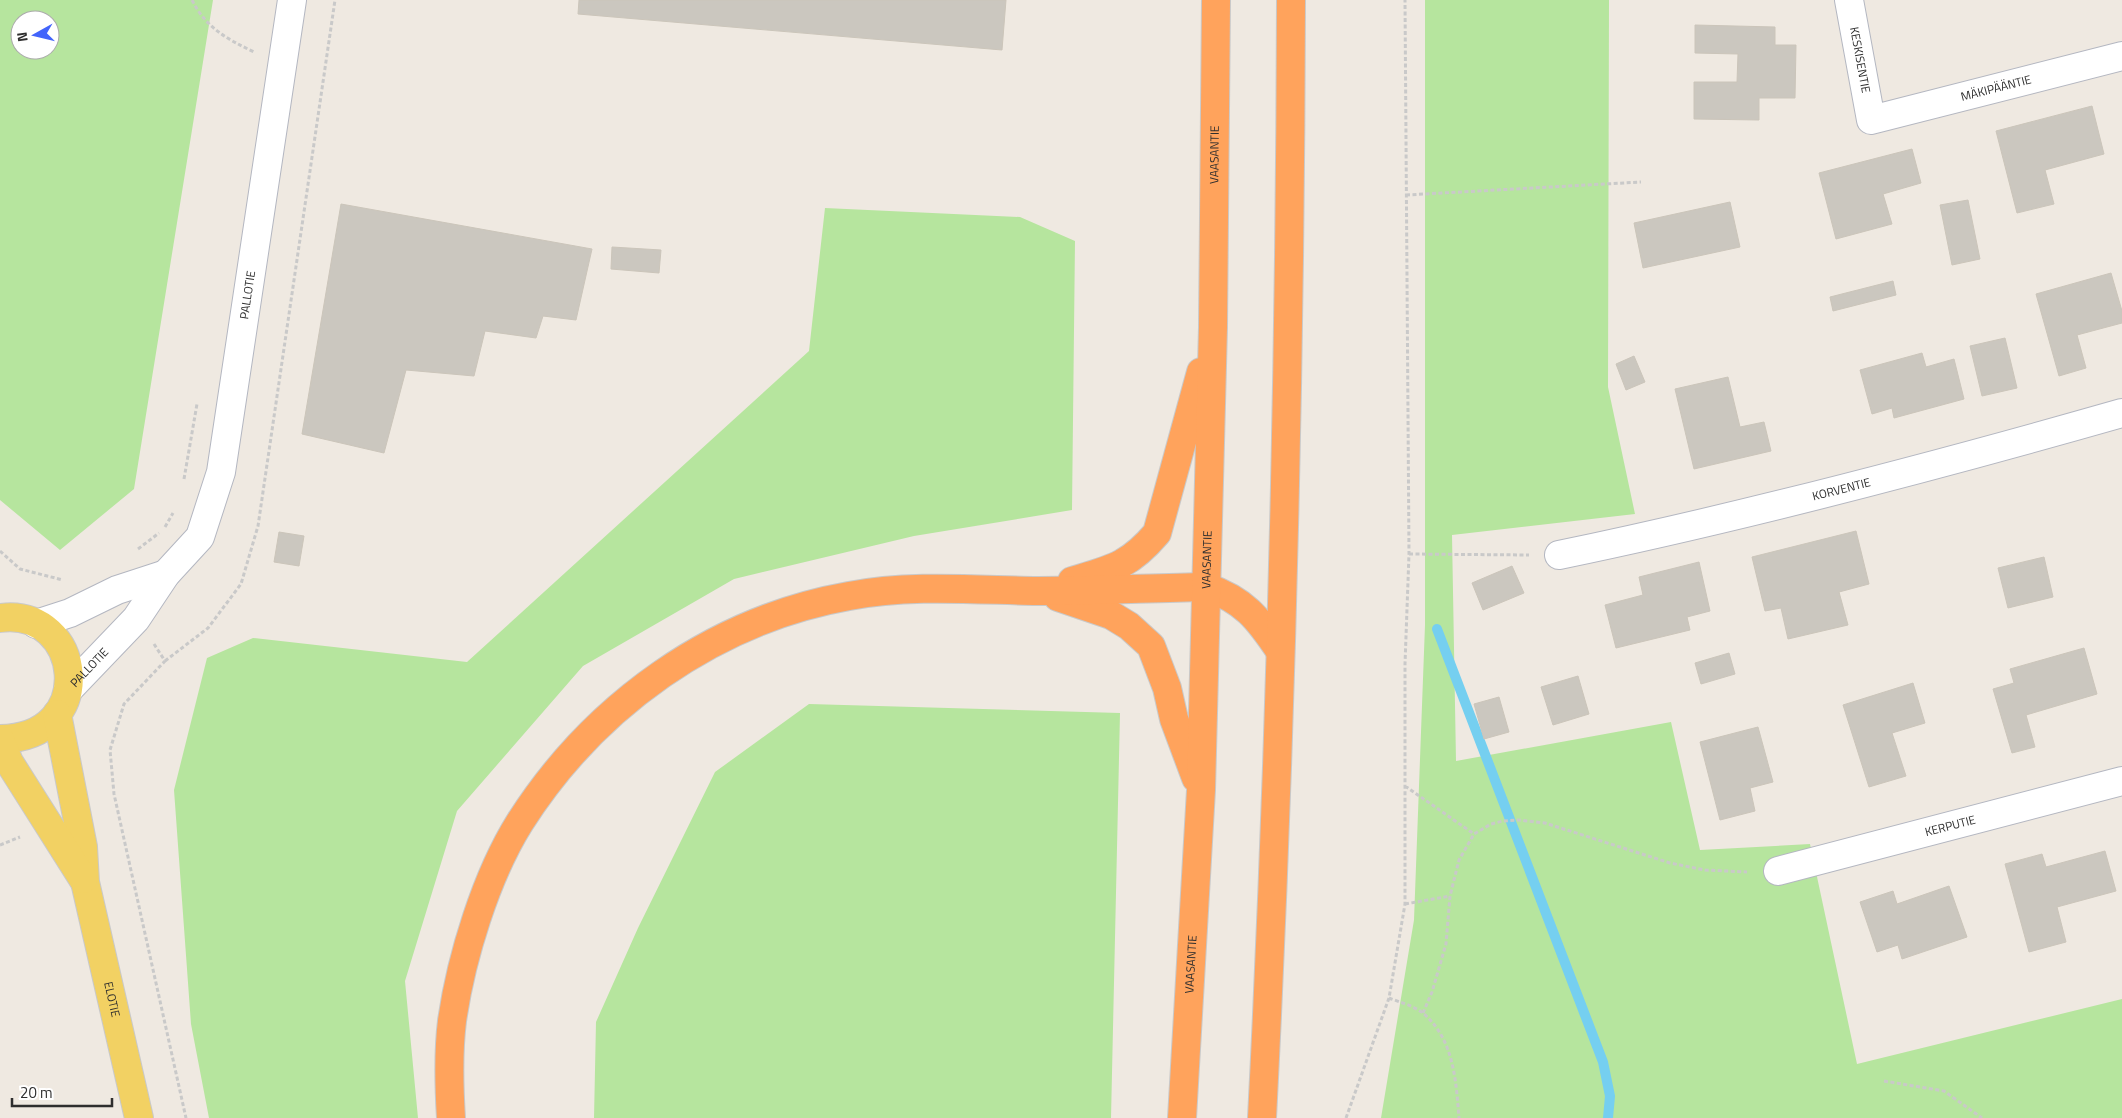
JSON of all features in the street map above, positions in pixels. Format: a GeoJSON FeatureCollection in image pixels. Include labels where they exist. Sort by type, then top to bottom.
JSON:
{"type":"FeatureCollection","features":[{"type":"Feature","properties":{"kind":"highway","name":"VAASANTIE"},"geometry":{"type":"LineString","coordinates":[[1182,1118],[1201,790],[1213,326],[1216,0]]}},
{"type":"Feature","properties":{"kind":"highway"},"geometry":{"type":"LineString","coordinates":[[1262,1118],[1273,904],[1280,651],[1284,582],[1291,0]]}},
{"type":"Feature","properties":{"kind":"highway"},"geometry":{"type":"LineString","coordinates":[[1040,590],[1118,567],[1140,553],[1157,534],[1213,326]]}},
{"type":"Feature","properties":{"kind":"highway"},"geometry":{"type":"LineString","coordinates":[[451,1118],[449,1072],[452,1022],[462,969],[475,924],[497,869],[519,824],[552,778],[598,727],[627,701],[688,656],[741,627],[791,610],[849,596],[908,588],[1040,590],[1206,587],[1228,595],[1246,607],[1260,621],[1280,651]]}},
{"type":"Feature","properties":{"kind":"highway"},"geometry":{"type":"LineString","coordinates":[[1040,590],[1111,614],[1129,626],[1151,646],[1167,688],[1174,719],[1201,790]]}},
{"type":"Feature","properties":{"kind":"main road"},"geometry":{"type":"LineString","coordinates":[[2,617],[30,621],[36,624]]}},
{"type":"Feature","properties":{"kind":"main road","name":"ELOTIE"},"geometry":{"type":"LineString","coordinates":[[36,624],[48,632],[62,648],[68,666],[63,702],[84,847],[84,882],[139,1118]]}},
{"type":"Feature","properties":{"kind":"main road"},"geometry":{"type":"LineString","coordinates":[[0,739],[19,739],[37,732],[53,720],[63,702]]}},
{"type":"Feature","properties":{"kind":"main road","name":"ELOTIE"},"geometry":{"type":"LineString","coordinates":[[0,739],[9,762],[46,818],[84,882]]}},
{"type":"Feature","properties":{"kind":"street","name":"PALLOTIE"},"geometry":{"type":"LineString","coordinates":[[63,702],[136,619],[166,574],[200,537],[221,472],[292,0]]}},
{"type":"Feature","properties":{"kind":"street","name":"KESKISENTIE"},"geometry":{"type":"LineString","coordinates":[[1849,0],[1871,120]]}},
{"type":"Feature","properties":{"kind":"street","name":"MÄKIPÄÄNTIE"},"geometry":{"type":"LineString","coordinates":[[1871,120],[2122,56]]}},
{"type":"Feature","properties":{"kind":"street","name":"KORVENTIE"},"geometry":{"type":"LineString","coordinates":[[1559,555],[1664,534],[2122,413]]}},
{"type":"Feature","properties":{"kind":"street","name":"PALLOTIE"},"geometry":{"type":"LineString","coordinates":[[36,624],[70,613],[118,590],[166,574]]}},
{"type":"Feature","properties":{"kind":"street","name":"KERPUTIE"},"geometry":{"type":"LineString","coordinates":[[1778,871],[2122,781]]}},
{"type":"Feature","properties":{"kind":"path"},"geometry":{"type":"LineString","coordinates":[[192,0],[200,16],[223,38],[255,52]]}},
{"type":"Feature","properties":{"kind":"path"},"geometry":{"type":"LineString","coordinates":[[186,1118],[114,794],[110,750],[124,704],[165,661],[208,628],[241,584],[258,526],[335,0]]}},
{"type":"Feature","properties":{"kind":"path"},"geometry":{"type":"LineString","coordinates":[[1346,1118],[1389,998],[1404,904],[1405,664],[1409,554],[1405,0]]}},
{"type":"Feature","properties":{"kind":"path"},"geometry":{"type":"LineString","coordinates":[[254,62],[256,44]]}},
{"type":"Feature","properties":{"kind":"path"},"geometry":{"type":"LineString","coordinates":[[1406,195],[1641,182]]}},
{"type":"Feature","properties":{"kind":"path"},"geometry":{"type":"LineString","coordinates":[[184,481],[198,403]]}},
{"type":"Feature","properties":{"kind":"path"},"geometry":{"type":"LineString","coordinates":[[134,552],[162,531],[176,508]]}},
{"type":"Feature","properties":{"kind":"path"},"geometry":{"type":"LineString","coordinates":[[0,551],[20,569],[61,581],[70,579]]}},
{"type":"Feature","properties":{"kind":"path"},"geometry":{"type":"LineString","coordinates":[[1409,554],[1559,555]]}},
{"type":"Feature","properties":{"kind":"path"},"geometry":{"type":"LineString","coordinates":[[136,619],[165,661]]}},
{"type":"Feature","properties":{"kind":"path"},"geometry":{"type":"LineString","coordinates":[[1405,786],[1474,834]]}},
{"type":"Feature","properties":{"kind":"path"},"geometry":{"type":"LineString","coordinates":[[1423,1013],[1432,992],[1446,944],[1450,896],[1459,860],[1474,834],[1491,824],[1518,820],[1545,823],[1670,863],[1705,870],[1732,872],[1778,871]]}},
{"type":"Feature","properties":{"kind":"path"},"geometry":{"type":"LineString","coordinates":[[1404,904],[1450,896]]}},
{"type":"Feature","properties":{"kind":"path"},"geometry":{"type":"LineString","coordinates":[[1389,998],[1423,1013],[1438,1031],[1455,1071],[1459,1118]]}},
{"type":"Feature","properties":{"kind":"path"},"geometry":{"type":"LineString","coordinates":[[1884,1081],[1944,1091],[1982,1118]]}},
{"type":"Feature","properties":{"kind":"green space"},"geometry":{"type":"Polygon","coordinates":[[[0,0],[213,0],[134,489],[60,550],[0,500],[0,0]]]}},
{"type":"Feature","properties":{"kind":"green space"},"geometry":{"type":"Polygon","coordinates":[[[1425,0],[1609,0],[1608,387],[1635,514],[1452,535],[1456,761],[1671,722],[1700,850],[1810,844],[1857,1064],[2122,999],[2122,1118],[1381,1118],[1414,920],[1425,625],[1425,0]]]}},
{"type":"Feature","properties":{"kind":"green space"},"geometry":{"type":"Polygon","coordinates":[[[825,208],[1020,217],[1075,241],[1072,510],[914,536],[734,579],[583,666],[457,811],[405,981],[418,1118],[209,1118],[191,1024],[174,790],[207,658],[253,638],[467,662],[809,351],[825,208]]]}},
{"type":"Feature","properties":{"kind":"green space"},"geometry":{"type":"Polygon","coordinates":[[[809,704],[1120,713],[1111,1118],[594,1118],[596,1022],[638,928],[715,772],[809,704]]]}},
{"type":"Feature","properties":{"kind":"building"},"geometry":{"type":"Polygon","coordinates":[[[579,0],[1006,0],[1002,50],[578,14],[579,0]]]}},
{"type":"Feature","properties":{"kind":"building"},"geometry":{"type":"Polygon","coordinates":[[[1695,25],[1775,27],[1775,45],[1796,45],[1795,98],[1759,98],[1759,120],[1694,119],[1694,82],[1737,82],[1738,54],[1695,53],[1695,25]]]}},
{"type":"Feature","properties":{"kind":"building"},"geometry":{"type":"Polygon","coordinates":[[[2092,106],[2104,154],[2045,170],[2054,204],[2017,213],[1996,131],[2092,106]]]}},
{"type":"Feature","properties":{"kind":"building"},"geometry":{"type":"Polygon","coordinates":[[[1912,149],[1921,183],[1883,194],[1892,224],[1836,239],[1819,173],[1912,149]]]}},
{"type":"Feature","properties":{"kind":"building"},"geometry":{"type":"Polygon","coordinates":[[[1968,200],[1980,259],[1952,265],[1940,205],[1968,200]]]}},
{"type":"Feature","properties":{"kind":"building"},"geometry":{"type":"Polygon","coordinates":[[[1730,202],[1740,247],[1643,268],[1634,223],[1730,202]]]}},
{"type":"Feature","properties":{"kind":"building"},"geometry":{"type":"Polygon","coordinates":[[[341,204],[592,249],[576,320],[543,316],[536,338],[485,331],[474,376],[406,370],[384,453],[302,434],[341,204]]]}},
{"type":"Feature","properties":{"kind":"building"},"geometry":{"type":"Polygon","coordinates":[[[612,247],[661,250],[659,273],[611,269],[612,247]]]}},
{"type":"Feature","properties":{"kind":"building"},"geometry":{"type":"Polygon","coordinates":[[[2111,273],[2122,311],[2122,323],[2077,335],[2086,368],[2059,376],[2036,294],[2111,273]]]}},
{"type":"Feature","properties":{"kind":"building"},"geometry":{"type":"Polygon","coordinates":[[[1893,281],[1896,295],[1833,311],[1830,297],[1893,281]]]}},
{"type":"Feature","properties":{"kind":"building"},"geometry":{"type":"Polygon","coordinates":[[[2005,338],[2017,388],[1982,396],[1970,346],[2005,338]]]}},
{"type":"Feature","properties":{"kind":"building"},"geometry":{"type":"Polygon","coordinates":[[[1922,353],[1926,367],[1954,359],[1964,399],[1894,418],[1892,408],[1872,414],[1860,370],[1922,353]]]}},
{"type":"Feature","properties":{"kind":"building"},"geometry":{"type":"Polygon","coordinates":[[[1634,356],[1645,382],[1626,390],[1616,364],[1634,356]]]}},
{"type":"Feature","properties":{"kind":"building"},"geometry":{"type":"Polygon","coordinates":[[[1728,377],[1740,427],[1764,422],[1771,451],[1694,469],[1675,389],[1728,377]]]}},
{"type":"Feature","properties":{"kind":"building"},"geometry":{"type":"Polygon","coordinates":[[[1856,531],[1869,584],[1839,592],[1848,625],[1788,639],[1781,608],[1765,611],[1752,557],[1856,531]]]}},
{"type":"Feature","properties":{"kind":"building"},"geometry":{"type":"Polygon","coordinates":[[[279,532],[304,536],[299,566],[274,562],[279,532]]]}},
{"type":"Feature","properties":{"kind":"building"},"geometry":{"type":"Polygon","coordinates":[[[2044,557],[2053,597],[2008,608],[1998,568],[2044,557]]]}},
{"type":"Feature","properties":{"kind":"building"},"geometry":{"type":"Polygon","coordinates":[[[1699,562],[1710,611],[1687,617],[1690,630],[1616,648],[1605,605],[1643,595],[1639,577],[1699,562]]]}},
{"type":"Feature","properties":{"kind":"building"},"geometry":{"type":"Polygon","coordinates":[[[1512,566],[1524,593],[1483,610],[1472,583],[1512,566]]]}},
{"type":"Feature","properties":{"kind":"building"},"geometry":{"type":"Polygon","coordinates":[[[2084,648],[2097,694],[2026,715],[2035,747],[2012,753],[1993,689],[2014,683],[2010,669],[2084,648]]]}},
{"type":"Feature","properties":{"kind":"building"},"geometry":{"type":"Polygon","coordinates":[[[1729,653],[1735,674],[1701,684],[1695,663],[1729,653]]]}},
{"type":"Feature","properties":{"kind":"building"},"geometry":{"type":"Polygon","coordinates":[[[1578,676],[1589,714],[1553,725],[1541,687],[1578,676]]]}},
{"type":"Feature","properties":{"kind":"building"},"geometry":{"type":"Polygon","coordinates":[[[1913,683],[1925,723],[1892,733],[1906,776],[1869,787],[1843,705],[1913,683]]]}},
{"type":"Feature","properties":{"kind":"building"},"geometry":{"type":"Polygon","coordinates":[[[1499,697],[1509,732],[1484,739],[1474,704],[1499,697]]]}},
{"type":"Feature","properties":{"kind":"building"},"geometry":{"type":"Polygon","coordinates":[[[1758,727],[1773,782],[1750,788],[1755,811],[1720,820],[1700,742],[1758,727]]]}},
{"type":"Feature","properties":{"kind":"building"},"geometry":{"type":"Polygon","coordinates":[[[2105,851],[2116,891],[2057,907],[2066,942],[2029,952],[2005,864],[2042,854],[2046,867],[2105,851]]]}},
{"type":"Feature","properties":{"kind":"building"},"geometry":{"type":"Polygon","coordinates":[[[1949,886],[1967,937],[1902,959],[1898,945],[1877,952],[1860,902],[1893,891],[1897,904],[1949,886]]]}},
{"type":"Feature","properties":{"kind":"waterway"},"geometry":{"type":"LineString","coordinates":[[1437,629],[1603,1062],[1610,1096],[1608,1118]]}}]}
